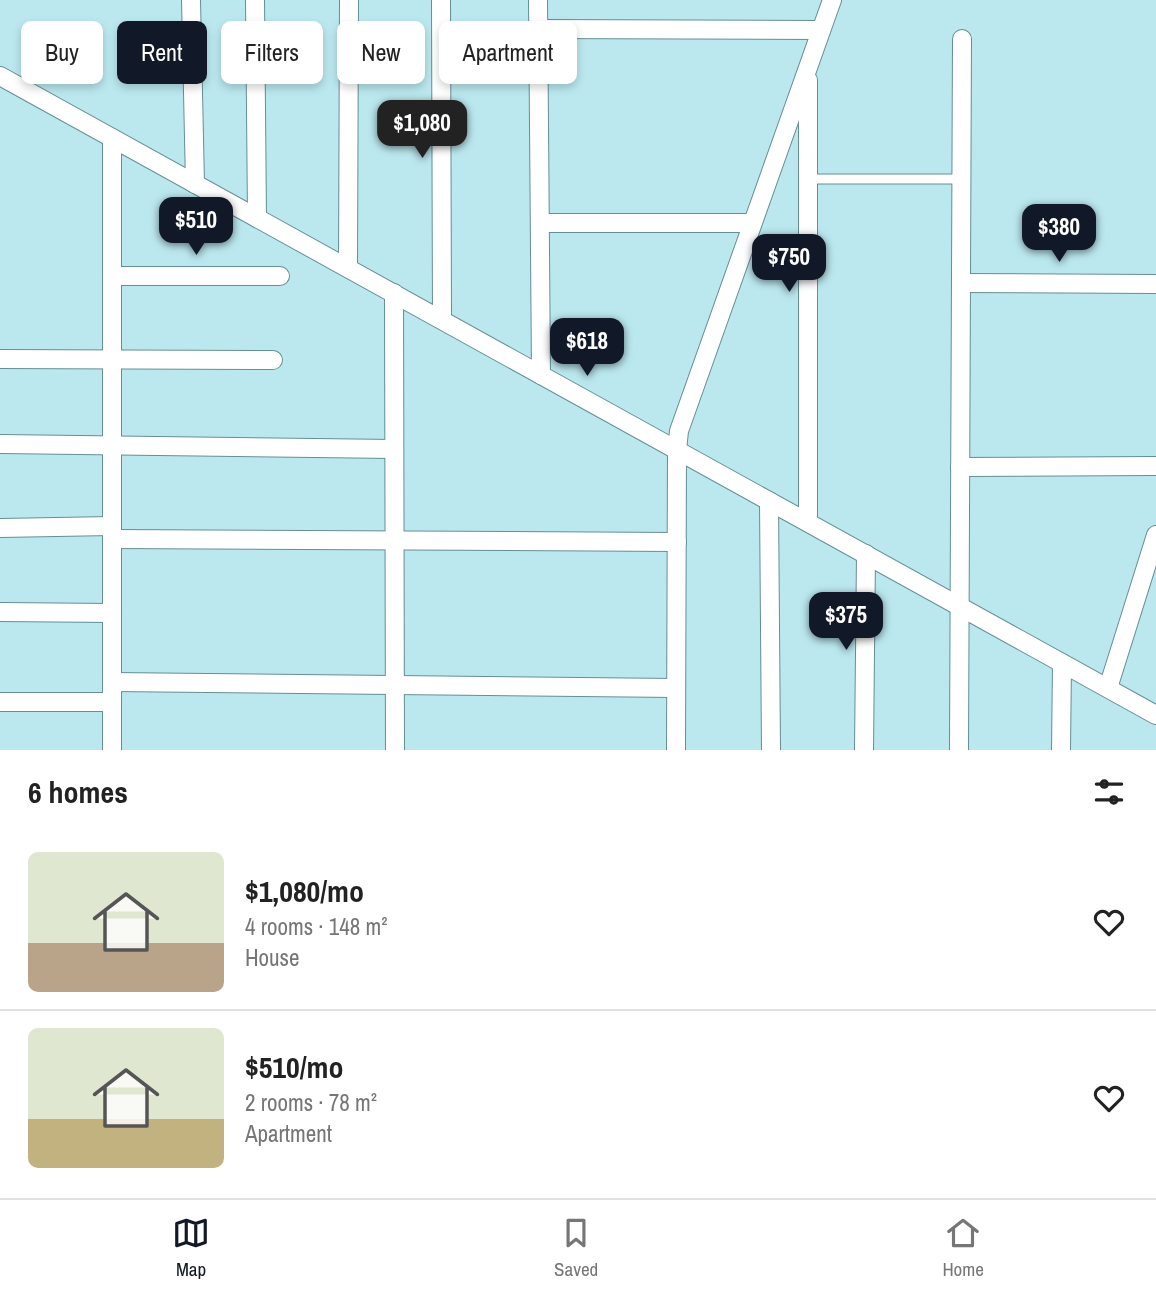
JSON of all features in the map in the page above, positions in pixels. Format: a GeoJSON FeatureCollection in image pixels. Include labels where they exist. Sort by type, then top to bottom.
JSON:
{"type":"FeatureCollection","features":[{"type":"Feature","properties":{"kind":"street"},"geometry":{"type":"LineString","coordinates":[[191,0],[195,184]]}},
{"type":"Feature","properties":{"kind":"street"},"geometry":{"type":"LineString","coordinates":[[255,0],[257,218]]}},
{"type":"Feature","properties":{"kind":"street"},"geometry":{"type":"LineString","coordinates":[[348,268],[349,0]]}},
{"type":"Feature","properties":{"kind":"street"},"geometry":{"type":"LineString","coordinates":[[441,0],[442,320]]}},
{"type":"Feature","properties":{"kind":"street"},"geometry":{"type":"LineString","coordinates":[[538,0],[538,21]]}},
{"type":"Feature","properties":{"kind":"street"},"geometry":{"type":"LineString","coordinates":[[676,750],[677,450],[682,421],[832,0]]}},
{"type":"Feature","properties":{"kind":"street"},"geometry":{"type":"LineString","coordinates":[[577,29],[821,30]]}},
{"type":"Feature","properties":{"kind":"street"},"geometry":{"type":"LineString","coordinates":[[959,750],[962,39]]}},
{"type":"Feature","properties":{"kind":"street"},"geometry":{"type":"LineString","coordinates":[[808,66],[808,523]]}},
{"type":"Feature","properties":{"kind":"street"},"geometry":{"type":"LineString","coordinates":[[0,76],[1156,715]]}},
{"type":"Feature","properties":{"kind":"street"},"geometry":{"type":"LineString","coordinates":[[539,84],[541,375]]}},
{"type":"Feature","properties":{"kind":"street"},"geometry":{"type":"LineString","coordinates":[[112,138],[112,750]]}},
{"type":"Feature","properties":{"kind":"street"},"geometry":{"type":"LineString","coordinates":[[540,223],[752,223]]}},
{"type":"Feature","properties":{"kind":"street"},"geometry":{"type":"LineString","coordinates":[[112,276],[280,275]]}},
{"type":"Feature","properties":{"kind":"street"},"geometry":{"type":"LineString","coordinates":[[961,283],[1156,284]]}},
{"type":"Feature","properties":{"kind":"street"},"geometry":{"type":"LineString","coordinates":[[394,293],[395,750]]}},
{"type":"Feature","properties":{"kind":"street"},"geometry":{"type":"LineString","coordinates":[[0,359],[273,360]]}},
{"type":"Feature","properties":{"kind":"street"},"geometry":{"type":"LineString","coordinates":[[0,444],[394,449]]}},
{"type":"Feature","properties":{"kind":"street"},"geometry":{"type":"LineString","coordinates":[[960,467],[1156,466]]}},
{"type":"Feature","properties":{"kind":"street"},"geometry":{"type":"LineString","coordinates":[[769,501],[771,750]]}},
{"type":"Feature","properties":{"kind":"street"},"geometry":{"type":"LineString","coordinates":[[0,528],[394,541],[677,541]]}},
{"type":"Feature","properties":{"kind":"street"},"geometry":{"type":"LineString","coordinates":[[1108,688],[1156,535]]}},
{"type":"Feature","properties":{"kind":"street"},"geometry":{"type":"LineString","coordinates":[[864,750],[866,554]]}},
{"type":"Feature","properties":{"kind":"street"},"geometry":{"type":"LineString","coordinates":[[0,612],[112,613]]}},
{"type":"Feature","properties":{"kind":"street"},"geometry":{"type":"LineString","coordinates":[[1060,750],[1062,663]]}},
{"type":"Feature","properties":{"kind":"street"},"geometry":{"type":"LineString","coordinates":[[112,681],[676,688]]}},
{"type":"Feature","properties":{"kind":"street"},"geometry":{"type":"LineString","coordinates":[[0,702],[112,702]]}},
{"type":"Feature","properties":{"kind":"lane"},"geometry":{"type":"LineString","coordinates":[[808,179],[961,179]]}}]}
